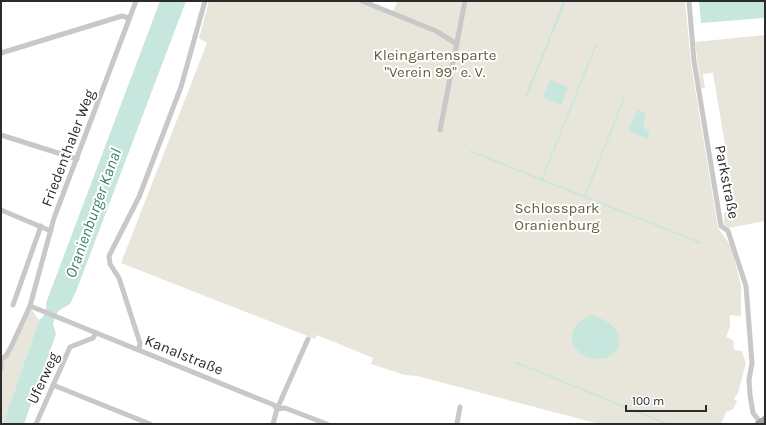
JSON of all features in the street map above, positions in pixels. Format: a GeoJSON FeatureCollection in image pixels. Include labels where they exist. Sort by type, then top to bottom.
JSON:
{"type":"FeatureCollection","features":[{"type":"Feature","properties":{"kind":"street","name":"Friedenthaler Weg"},"geometry":{"type":"LineString","coordinates":[[1,360],[11,347],[30,306],[51,231],[136,1]]}},
{"type":"Feature","properties":{"kind":"street"},"geometry":{"type":"LineString","coordinates":[[139,350],[140,343],[119,278],[110,264],[109,256],[139,197],[182,86],[205,1]]}},
{"type":"Feature","properties":{"kind":"street"},"geometry":{"type":"LineString","coordinates":[[362,1],[373,3],[436,31],[456,44]]}},
{"type":"Feature","properties":{"kind":"street"},"geometry":{"type":"LineString","coordinates":[[440,130],[456,44],[466,1]]}},
{"type":"Feature","properties":{"kind":"street","name":"Parkstraße"},"geometry":{"type":"LineString","coordinates":[[689,1],[693,54],[721,226],[728,231],[746,286],[752,363],[749,380],[750,395],[753,414],[761,422]]}},
{"type":"Feature","properties":{"kind":"street"},"geometry":{"type":"LineString","coordinates":[[1,53],[122,16],[129,18]]}},
{"type":"Feature","properties":{"kind":"street"},"geometry":{"type":"LineString","coordinates":[[1,135],[77,159]]}},
{"type":"Feature","properties":{"kind":"street"},"geometry":{"type":"LineString","coordinates":[[1,210],[51,231]]}},
{"type":"Feature","properties":{"kind":"street","name":"Friedenthaler Weg"},"geometry":{"type":"LineString","coordinates":[[13,305],[41,226]]}},
{"type":"Feature","properties":{"kind":"street","name":"Kanalstraße"},"geometry":{"type":"LineString","coordinates":[[30,306],[274,405],[278,409],[285,408],[327,424]]}},
{"type":"Feature","properties":{"kind":"street","name":"Uferweg"},"geometry":{"type":"LineString","coordinates":[[36,424],[70,347],[93,338],[96,332]]}},
{"type":"Feature","properties":{"kind":"street"},"geometry":{"type":"LineString","coordinates":[[273,424],[308,339]]}},
{"type":"Feature","properties":{"kind":"street"},"geometry":{"type":"LineString","coordinates":[[1,360],[1,369]]}},
{"type":"Feature","properties":{"kind":"street"},"geometry":{"type":"LineString","coordinates":[[53,385],[150,424]]}},
{"type":"Feature","properties":{"kind":"street"},"geometry":{"type":"LineString","coordinates":[[457,424],[460,407]]}},
{"type":"Feature","properties":{"kind":"green space","name":"Schlosspark Oranienburg"},"geometry":{"type":"Polygon","coordinates":[[[209,1],[357,1],[391,15],[398,1],[685,1],[691,64],[718,228],[731,246],[741,285],[741,316],[730,315],[730,327],[726,337],[733,340],[734,350],[742,351],[746,363],[738,393],[734,399],[737,401],[733,409],[726,412],[721,424],[599,424],[417,376],[405,375],[371,364],[373,358],[317,335],[315,339],[121,263],[207,43],[199,38],[209,1]]]}},
{"type":"Feature","properties":{"kind":"green space"},"geometry":{"type":"Polygon","coordinates":[[[765,35],[765,221],[728,228],[724,225],[724,213],[736,211],[713,73],[703,74],[705,88],[701,88],[695,42],[765,35]]]}},
{"type":"Feature","properties":{"kind":"green space"},"geometry":{"type":"Polygon","coordinates":[[[28,305],[39,320],[3,424],[1,424],[1,355],[6,356],[28,305]]]}},
{"type":"Feature","properties":{"kind":"water","name":"Oranienburger Kanal"},"geometry":{"type":"Polygon","coordinates":[[[160,1],[186,1],[77,289],[70,304],[58,311],[53,323],[56,334],[24,424],[3,424],[39,320],[45,313],[46,303],[160,1]]]}},
{"type":"Feature","properties":{"kind":"water"},"geometry":{"type":"Polygon","coordinates":[[[563,1],[566,1],[552,36],[550,35],[563,1]]]}},
{"type":"Feature","properties":{"kind":"water"},"geometry":{"type":"Polygon","coordinates":[[[699,1],[765,1],[765,18],[701,23],[699,1]]]}},
{"type":"Feature","properties":{"kind":"water"},"geometry":{"type":"Polygon","coordinates":[[[549,38],[551,38],[527,97],[525,96],[549,38]]]}},
{"type":"Feature","properties":{"kind":"water"},"geometry":{"type":"Polygon","coordinates":[[[550,80],[568,87],[561,105],[543,97],[550,80]]]}},
{"type":"Feature","properties":{"kind":"water"},"geometry":{"type":"Polygon","coordinates":[[[638,109],[646,114],[643,126],[649,132],[649,139],[628,131],[638,109]]]}},
{"type":"Feature","properties":{"kind":"water"},"geometry":{"type":"Polygon","coordinates":[[[592,315],[609,323],[616,331],[619,342],[618,349],[610,356],[596,359],[587,357],[579,352],[574,346],[572,338],[574,330],[580,322],[592,315]]]}},
{"type":"Feature","properties":{"kind":"waterway"},"geometry":{"type":"LineString","coordinates":[[542,179],[596,45]]}},
{"type":"Feature","properties":{"kind":"waterway"},"geometry":{"type":"LineString","coordinates":[[585,196],[624,98]]}},
{"type":"Feature","properties":{"kind":"waterway"},"geometry":{"type":"LineString","coordinates":[[470,151],[701,243]]}},
{"type":"Feature","properties":{"kind":"waterway"},"geometry":{"type":"LineString","coordinates":[[515,362],[667,424]]}},
{"type":"Feature","properties":{"kind":"park label","name":"Kleingartensparte \"Verein 99\" e. V."},"geometry":{"type":"Point","coordinates":[435,64]}}]}
